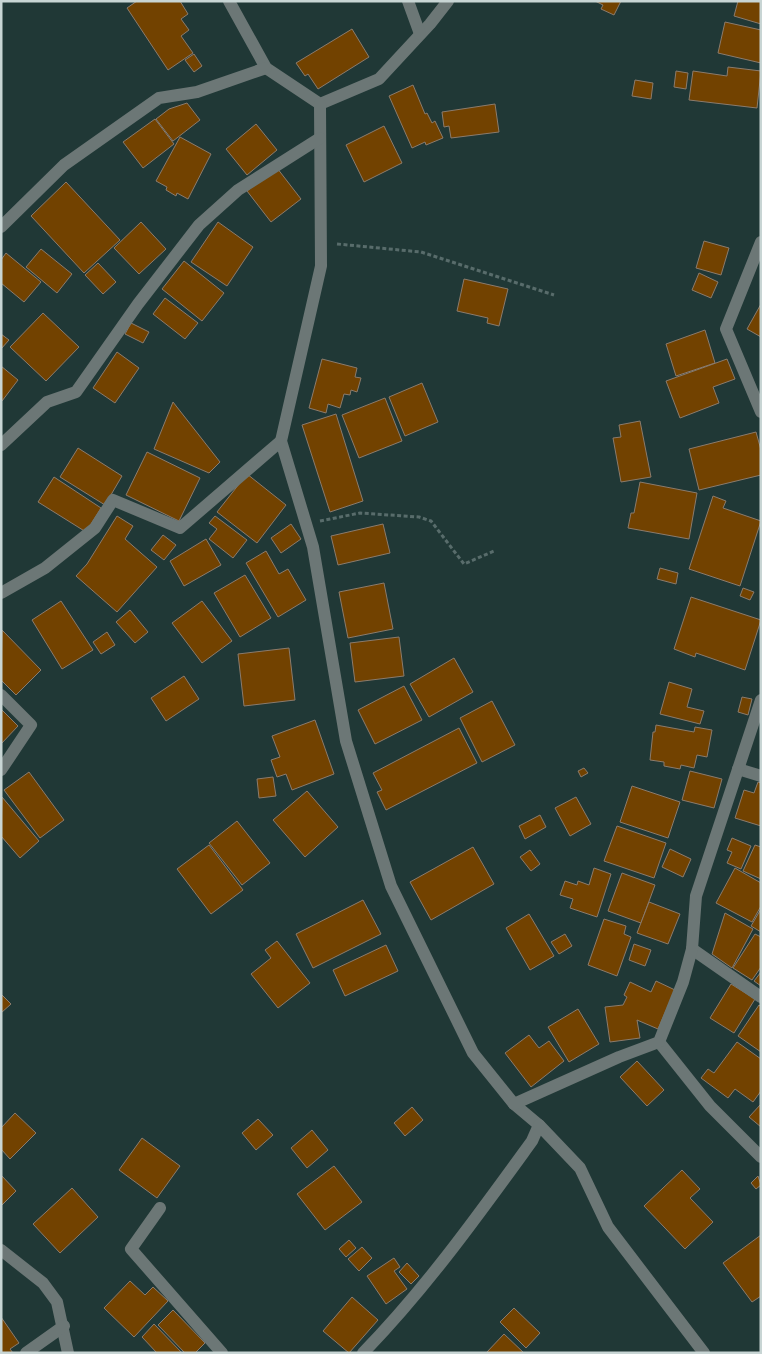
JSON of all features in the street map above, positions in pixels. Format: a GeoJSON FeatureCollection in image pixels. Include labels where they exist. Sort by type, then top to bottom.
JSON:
{"type":"FeatureCollection","features":[{"type":"Feature","properties":{"kind":"street"},"geometry":{"type":"LineString","coordinates":[[229,1],[266,68],[320,104]]}},
{"type":"Feature","properties":{"kind":"street"},"geometry":{"type":"LineString","coordinates":[[408,1],[420,34]]}},
{"type":"Feature","properties":{"kind":"street"},"geometry":{"type":"LineString","coordinates":[[320,104],[379,78],[448,1]]}},
{"type":"Feature","properties":{"kind":"street"},"geometry":{"type":"LineString","coordinates":[[1,227],[64,164],[159,98],[197,92],[266,68]]}},
{"type":"Feature","properties":{"kind":"street"},"geometry":{"type":"LineString","coordinates":[[320,104],[321,266],[281,441],[313,547],[346,741],[391,886],[473,1053],[514,1104],[539,1125],[580,1168],[608,1228],[704,1353]]}},
{"type":"Feature","properties":{"kind":"street"},"geometry":{"type":"LineString","coordinates":[[1,445],[47,402],[76,392],[138,304],[199,225],[238,190],[320,138]]}},
{"type":"Feature","properties":{"kind":"street"},"geometry":{"type":"LineString","coordinates":[[761,242],[726,329],[761,412]]}},
{"type":"Feature","properties":{"kind":"street"},"geometry":{"type":"LineString","coordinates":[[1,593],[45,568],[96,528],[113,500],[180,528],[281,441]]}},
{"type":"Feature","properties":{"kind":"street"},"geometry":{"type":"LineString","coordinates":[[1,695],[31,725],[1,770]]}},
{"type":"Feature","properties":{"kind":"street"},"geometry":{"type":"LineString","coordinates":[[514,1104],[618,1056],[659,1042],[683,982],[692,949],[696,896],[761,700]]}},
{"type":"Feature","properties":{"kind":"street"},"geometry":{"type":"LineString","coordinates":[[738,769],[761,776]]}},
{"type":"Feature","properties":{"kind":"street"},"geometry":{"type":"LineString","coordinates":[[692,949],[761,997]]}},
{"type":"Feature","properties":{"kind":"street"},"geometry":{"type":"LineString","coordinates":[[659,1042],[710,1106],[761,1157]]}},
{"type":"Feature","properties":{"kind":"street"},"geometry":{"type":"LineString","coordinates":[[364,1353],[400,1315],[457,1244],[532,1141],[539,1125]]}},
{"type":"Feature","properties":{"kind":"street"},"geometry":{"type":"LineString","coordinates":[[160,1208],[131,1248],[222,1353]]}},
{"type":"Feature","properties":{"kind":"street"},"geometry":{"type":"LineString","coordinates":[[1,1250],[43,1283],[57,1302],[64,1326],[68,1353]]}},
{"type":"Feature","properties":{"kind":"street"},"geometry":{"type":"LineString","coordinates":[[26,1353],[64,1326]]}},
{"type":"Feature","properties":{"kind":"path"},"geometry":{"type":"LineString","coordinates":[[320,242],[421,252],[554,295]]}},
{"type":"Feature","properties":{"kind":"path"},"geometry":{"type":"LineString","coordinates":[[306,523],[360,513],[419,517],[432,521],[464,564],[494,551]]}},
{"type":"Feature","properties":{"kind":"building"},"geometry":{"type":"Polygon","coordinates":[[[137,1],[180,1],[188,14],[181,19],[189,30],[181,36],[193,53],[168,70],[127,8],[137,1]]]}},
{"type":"Feature","properties":{"kind":"building"},"geometry":{"type":"Polygon","coordinates":[[[595,1],[621,1],[614,15],[601,9],[603,5],[595,1]]]}},
{"type":"Feature","properties":{"kind":"building"},"geometry":{"type":"Polygon","coordinates":[[[738,1],[761,1],[761,24],[734,16],[738,1]]]}},
{"type":"Feature","properties":{"kind":"building"},"geometry":{"type":"Polygon","coordinates":[[[725,22],[761,30],[761,63],[718,53],[725,22]]]}},
{"type":"Feature","properties":{"kind":"building"},"geometry":{"type":"Polygon","coordinates":[[[352,29],[369,57],[318,89],[308,74],[305,76],[296,63],[352,29]]]}},
{"type":"Feature","properties":{"kind":"building"},"geometry":{"type":"Polygon","coordinates":[[[194,54],[202,66],[194,72],[185,60],[194,54]]]}},
{"type":"Feature","properties":{"kind":"building"},"geometry":{"type":"Polygon","coordinates":[[[728,67],[761,71],[757,108],[689,100],[693,71],[727,76],[728,67]]]}},
{"type":"Feature","properties":{"kind":"building"},"geometry":{"type":"Polygon","coordinates":[[[676,71],[688,73],[686,89],[674,87],[676,71]]]}},
{"type":"Feature","properties":{"kind":"building"},"geometry":{"type":"Polygon","coordinates":[[[635,80],[653,83],[651,99],[632,96],[635,80]]]}},
{"type":"Feature","properties":{"kind":"building"},"geometry":{"type":"Polygon","coordinates":[[[413,85],[425,114],[427,113],[432,123],[435,121],[443,138],[426,145],[425,142],[412,148],[389,96],[413,85]]]}},
{"type":"Feature","properties":{"kind":"building"},"geometry":{"type":"Polygon","coordinates":[[[187,103],[200,120],[173,141],[156,119],[169,109],[187,103]]]}},
{"type":"Feature","properties":{"kind":"building"},"geometry":{"type":"Polygon","coordinates":[[[495,104],[499,132],[451,138],[449,126],[444,127],[442,112],[495,104]]]}},
{"type":"Feature","properties":{"kind":"building"},"geometry":{"type":"Polygon","coordinates":[[[155,119],[174,144],[143,168],[123,142],[155,119]]]}},
{"type":"Feature","properties":{"kind":"building"},"geometry":{"type":"Polygon","coordinates":[[[256,124],[277,150],[247,175],[226,149],[256,124]]]}},
{"type":"Feature","properties":{"kind":"building"},"geometry":{"type":"Polygon","coordinates":[[[384,126],[402,163],[364,182],[346,145],[384,126]]]}},
{"type":"Feature","properties":{"kind":"building"},"geometry":{"type":"Polygon","coordinates":[[[180,137],[211,154],[188,199],[177,193],[176,196],[166,190],[167,187],[156,181],[180,137]]]}},
{"type":"Feature","properties":{"kind":"building"},"geometry":{"type":"Polygon","coordinates":[[[277,168],[301,199],[271,222],[247,191],[277,168]]]}},
{"type":"Feature","properties":{"kind":"building"},"geometry":{"type":"Polygon","coordinates":[[[66,182],[120,240],[84,273],[31,216],[66,182]]]}},
{"type":"Feature","properties":{"kind":"building"},"geometry":{"type":"Polygon","coordinates":[[[141,222],[166,249],[139,274],[114,248],[141,222]]]}},
{"type":"Feature","properties":{"kind":"building"},"geometry":{"type":"Polygon","coordinates":[[[218,222],[253,247],[227,286],[191,262],[218,222]]]}},
{"type":"Feature","properties":{"kind":"building"},"geometry":{"type":"Polygon","coordinates":[[[704,241],[729,248],[721,275],[696,268],[704,241]]]}},
{"type":"Feature","properties":{"kind":"building"},"geometry":{"type":"Polygon","coordinates":[[[41,249],[72,274],[57,293],[26,267],[41,249]]]}},
{"type":"Feature","properties":{"kind":"building"},"geometry":{"type":"Polygon","coordinates":[[[6,253],[41,282],[24,302],[1,283],[1,260],[6,253]]]}},
{"type":"Feature","properties":{"kind":"building"},"geometry":{"type":"Polygon","coordinates":[[[184,261],[224,293],[202,321],[162,289],[184,261]]]}},
{"type":"Feature","properties":{"kind":"building"},"geometry":{"type":"Polygon","coordinates":[[[98,263],[116,282],[103,294],[85,275],[98,263]]]}},
{"type":"Feature","properties":{"kind":"building"},"geometry":{"type":"Polygon","coordinates":[[[699,273],[718,282],[711,298],[692,290],[699,273]]]}},
{"type":"Feature","properties":{"kind":"building"},"geometry":{"type":"Polygon","coordinates":[[[464,279],[508,289],[499,326],[487,323],[488,318],[457,311],[464,279]]]}},
{"type":"Feature","properties":{"kind":"building"},"geometry":{"type":"Polygon","coordinates":[[[165,298],[198,323],[185,339],[153,314],[165,298]]]}},
{"type":"Feature","properties":{"kind":"building"},"geometry":{"type":"Polygon","coordinates":[[[761,304],[761,337],[747,329],[761,304]]]}},
{"type":"Feature","properties":{"kind":"building"},"geometry":{"type":"Polygon","coordinates":[[[43,313],[79,347],[46,381],[10,347],[43,313]]]}},
{"type":"Feature","properties":{"kind":"building"},"geometry":{"type":"Polygon","coordinates":[[[131,323],[149,332],[143,343],[125,334],[131,323]]]}},
{"type":"Feature","properties":{"kind":"building"},"geometry":{"type":"Polygon","coordinates":[[[705,330],[715,363],[676,376],[666,344],[705,330]]]}},
{"type":"Feature","properties":{"kind":"building"},"geometry":{"type":"Polygon","coordinates":[[[1,334],[9,340],[1,349],[1,334]]]}},
{"type":"Feature","properties":{"kind":"building"},"geometry":{"type":"Polygon","coordinates":[[[117,352],[139,368],[115,403],[93,388],[117,352]]]}},
{"type":"Feature","properties":{"kind":"building"},"geometry":{"type":"Polygon","coordinates":[[[322,359],[357,368],[355,377],[361,378],[357,392],[351,390],[350,395],[344,394],[340,408],[328,404],[326,413],[309,408],[322,359]]]}},
{"type":"Feature","properties":{"kind":"building"},"geometry":{"type":"Polygon","coordinates":[[[727,359],[735,379],[713,387],[719,403],[680,418],[666,381],[727,359]]]}},
{"type":"Feature","properties":{"kind":"building"},"geometry":{"type":"Polygon","coordinates":[[[1,366],[18,380],[2,401],[1,401],[1,366]]]}},
{"type":"Feature","properties":{"kind":"building"},"geometry":{"type":"Polygon","coordinates":[[[422,383],[438,422],[405,436],[389,397],[422,383]]]}},
{"type":"Feature","properties":{"kind":"building"},"geometry":{"type":"Polygon","coordinates":[[[385,398],[402,441],[359,458],[342,415],[385,398]]]}},
{"type":"Feature","properties":{"kind":"building"},"geometry":{"type":"Polygon","coordinates":[[[173,402],[220,462],[209,473],[154,449],[173,402]]]}},
{"type":"Feature","properties":{"kind":"building"},"geometry":{"type":"Polygon","coordinates":[[[336,414],[363,501],[330,512],[302,425],[336,414]]]}},
{"type":"Feature","properties":{"kind":"building"},"geometry":{"type":"Polygon","coordinates":[[[640,421],[651,477],[621,482],[613,438],[621,437],[619,425],[640,421]]]}},
{"type":"Feature","properties":{"kind":"building"},"geometry":{"type":"Polygon","coordinates":[[[756,432],[761,450],[761,475],[699,490],[689,449],[756,432]]]}},
{"type":"Feature","properties":{"kind":"building"},"geometry":{"type":"Polygon","coordinates":[[[78,448],[122,476],[105,505],[60,477],[78,448]]]}},
{"type":"Feature","properties":{"kind":"building"},"geometry":{"type":"Polygon","coordinates":[[[147,452],[200,478],[179,521],[126,495],[147,452]]]}},
{"type":"Feature","properties":{"kind":"building"},"geometry":{"type":"Polygon","coordinates":[[[247,474],[286,505],[257,543],[217,512],[247,474]]]}},
{"type":"Feature","properties":{"kind":"building"},"geometry":{"type":"Polygon","coordinates":[[[54,477],[101,508],[86,532],[38,502],[54,477]]]}},
{"type":"Feature","properties":{"kind":"building"},"geometry":{"type":"Polygon","coordinates":[[[640,482],[697,493],[689,539],[628,528],[631,513],[634,513],[640,482]]]}},
{"type":"Feature","properties":{"kind":"building"},"geometry":{"type":"Polygon","coordinates":[[[713,496],[726,501],[723,508],[761,521],[740,586],[689,569],[713,496]]]}},
{"type":"Feature","properties":{"kind":"building"},"geometry":{"type":"Polygon","coordinates":[[[117,516],[133,526],[125,539],[157,567],[117,612],[76,576],[87,564],[117,516]]]}},
{"type":"Feature","properties":{"kind":"building"},"geometry":{"type":"Polygon","coordinates":[[[215,516],[247,540],[233,558],[209,539],[217,529],[209,523],[215,516]]]}},
{"type":"Feature","properties":{"kind":"building"},"geometry":{"type":"Polygon","coordinates":[[[291,524],[301,539],[281,553],[271,538],[291,524]]]}},
{"type":"Feature","properties":{"kind":"building"},"geometry":{"type":"Polygon","coordinates":[[[383,524],[390,553],[338,565],[331,536],[383,524]]]}},
{"type":"Feature","properties":{"kind":"building"},"geometry":{"type":"Polygon","coordinates":[[[163,535],[176,545],[164,560],[151,550],[163,535]]]}},
{"type":"Feature","properties":{"kind":"building"},"geometry":{"type":"Polygon","coordinates":[[[206,539],[221,565],[184,586],[170,561],[206,539]]]}},
{"type":"Feature","properties":{"kind":"building"},"geometry":{"type":"Polygon","coordinates":[[[266,551],[279,574],[288,569],[306,600],[278,617],[246,563],[266,551]]]}},
{"type":"Feature","properties":{"kind":"building"},"geometry":{"type":"Polygon","coordinates":[[[660,568],[678,573],[676,584],[657,579],[660,568]]]}},
{"type":"Feature","properties":{"kind":"building"},"geometry":{"type":"Polygon","coordinates":[[[245,575],[271,618],[240,637],[214,593],[245,575]]]}},
{"type":"Feature","properties":{"kind":"building"},"geometry":{"type":"Polygon","coordinates":[[[384,583],[393,629],[348,638],[339,592],[384,583]]]}},
{"type":"Feature","properties":{"kind":"building"},"geometry":{"type":"Polygon","coordinates":[[[743,588],[754,592],[750,600],[740,596],[743,588]]]}},
{"type":"Feature","properties":{"kind":"building"},"geometry":{"type":"Polygon","coordinates":[[[691,597],[761,620],[745,670],[696,653],[695,657],[674,649],[691,597]]]}},
{"type":"Feature","properties":{"kind":"building"},"geometry":{"type":"Polygon","coordinates":[[[61,601],[93,650],[62,669],[32,620],[61,601]]]}},
{"type":"Feature","properties":{"kind":"building"},"geometry":{"type":"Polygon","coordinates":[[[202,601],[232,641],[202,663],[172,623],[202,601]]]}},
{"type":"Feature","properties":{"kind":"building"},"geometry":{"type":"Polygon","coordinates":[[[130,610],[148,632],[135,643],[116,622],[130,610]]]}},
{"type":"Feature","properties":{"kind":"building"},"geometry":{"type":"Polygon","coordinates":[[[2,630],[41,670],[16,695],[1,680],[2,630]]]}},
{"type":"Feature","properties":{"kind":"building"},"geometry":{"type":"Polygon","coordinates":[[[107,632],[115,645],[101,654],[93,642],[107,632]]]}},
{"type":"Feature","properties":{"kind":"building"},"geometry":{"type":"Polygon","coordinates":[[[399,637],[404,676],[355,682],[350,643],[399,637]]]}},
{"type":"Feature","properties":{"kind":"building"},"geometry":{"type":"Polygon","coordinates":[[[289,648],[295,700],[244,706],[238,654],[289,648]]]}},
{"type":"Feature","properties":{"kind":"building"},"geometry":{"type":"Polygon","coordinates":[[[454,658],[473,692],[429,717],[410,684],[454,658]]]}},
{"type":"Feature","properties":{"kind":"building"},"geometry":{"type":"Polygon","coordinates":[[[184,676],[199,699],[166,721],[151,698],[184,676]]]}},
{"type":"Feature","properties":{"kind":"building"},"geometry":{"type":"Polygon","coordinates":[[[669,682],[692,689],[687,707],[704,711],[700,724],[660,714],[669,682]]]}},
{"type":"Feature","properties":{"kind":"building"},"geometry":{"type":"Polygon","coordinates":[[[404,686],[422,720],[375,744],[358,710],[404,686]]]}},
{"type":"Feature","properties":{"kind":"building"},"geometry":{"type":"Polygon","coordinates":[[[742,697],[752,699],[748,715],[738,712],[742,697]]]}},
{"type":"Feature","properties":{"kind":"building"},"geometry":{"type":"Polygon","coordinates":[[[492,701],[515,745],[482,762],[460,718],[492,701]]]}},
{"type":"Feature","properties":{"kind":"building"},"geometry":{"type":"Polygon","coordinates":[[[1,709],[18,726],[1,744],[1,709]]]}},
{"type":"Feature","properties":{"kind":"building"},"geometry":{"type":"Polygon","coordinates":[[[315,720],[334,774],[292,790],[286,774],[277,777],[271,760],[280,757],[272,736],[315,720]]]}},
{"type":"Feature","properties":{"kind":"building"},"geometry":{"type":"Polygon","coordinates":[[[656,725],[694,732],[695,727],[712,730],[707,757],[697,755],[694,768],[681,765],[680,769],[664,766],[664,762],[650,760],[653,732],[655,732],[656,725]]]}},
{"type":"Feature","properties":{"kind":"building"},"geometry":{"type":"Polygon","coordinates":[[[459,728],[477,763],[386,810],[377,792],[382,790],[373,773],[459,728]]]}},
{"type":"Feature","properties":{"kind":"building"},"geometry":{"type":"Polygon","coordinates":[[[584,768],[588,773],[581,777],[578,771],[584,768]]]}},
{"type":"Feature","properties":{"kind":"building"},"geometry":{"type":"Polygon","coordinates":[[[690,771],[722,779],[714,808],[682,800],[690,771]]]}},
{"type":"Feature","properties":{"kind":"building"},"geometry":{"type":"Polygon","coordinates":[[[29,772],[64,820],[40,838],[4,790],[29,772]]]}},
{"type":"Feature","properties":{"kind":"building"},"geometry":{"type":"Polygon","coordinates":[[[273,777],[276,796],[259,798],[257,779],[273,777]]]}},
{"type":"Feature","properties":{"kind":"building"},"geometry":{"type":"Polygon","coordinates":[[[758,782],[761,783],[761,826],[735,818],[744,790],[754,793],[758,782]]]}},
{"type":"Feature","properties":{"kind":"building"},"geometry":{"type":"Polygon","coordinates":[[[632,786],[680,802],[668,838],[620,822],[632,786]]]}},
{"type":"Feature","properties":{"kind":"building"},"geometry":{"type":"Polygon","coordinates":[[[307,791],[338,827],[305,857],[273,820],[307,791]]]}},
{"type":"Feature","properties":{"kind":"building"},"geometry":{"type":"Polygon","coordinates":[[[2,797],[39,841],[20,858],[1,836],[2,797]]]}},
{"type":"Feature","properties":{"kind":"building"},"geometry":{"type":"Polygon","coordinates":[[[576,797],[591,824],[570,836],[555,808],[576,797]]]}},
{"type":"Feature","properties":{"kind":"building"},"geometry":{"type":"Polygon","coordinates":[[[540,815],[546,827],[525,839],[519,826],[540,815]]]}},
{"type":"Feature","properties":{"kind":"building"},"geometry":{"type":"Polygon","coordinates":[[[237,821],[270,863],[242,885],[209,843],[237,821]]]}},
{"type":"Feature","properties":{"kind":"building"},"geometry":{"type":"Polygon","coordinates":[[[617,826],[666,843],[654,878],[604,861],[617,826]]]}},
{"type":"Feature","properties":{"kind":"building"},"geometry":{"type":"Polygon","coordinates":[[[732,838],[751,846],[741,869],[727,863],[732,852],[727,850],[732,838]]]}},
{"type":"Feature","properties":{"kind":"building"},"geometry":{"type":"Polygon","coordinates":[[[209,845],[243,890],[211,914],[177,869],[209,845]]]}},
{"type":"Feature","properties":{"kind":"building"},"geometry":{"type":"Polygon","coordinates":[[[755,845],[761,847],[761,879],[743,871],[755,845]]]}},
{"type":"Feature","properties":{"kind":"building"},"geometry":{"type":"Polygon","coordinates":[[[473,847],[494,884],[431,920],[410,882],[473,847]]]}},
{"type":"Feature","properties":{"kind":"building"},"geometry":{"type":"Polygon","coordinates":[[[670,849],[691,859],[683,877],[662,867],[670,849]]]}},
{"type":"Feature","properties":{"kind":"building"},"geometry":{"type":"Polygon","coordinates":[[[530,850],[540,864],[531,871],[520,857],[530,850]]]}},
{"type":"Feature","properties":{"kind":"building"},"geometry":{"type":"Polygon","coordinates":[[[594,868],[611,874],[597,917],[570,908],[573,899],[560,895],[565,881],[577,885],[578,881],[589,885],[594,868]]]}},
{"type":"Feature","properties":{"kind":"building"},"geometry":{"type":"Polygon","coordinates":[[[735,868],[761,883],[761,906],[752,922],[716,903],[735,868]]]}},
{"type":"Feature","properties":{"kind":"building"},"geometry":{"type":"Polygon","coordinates":[[[622,873],[655,885],[641,923],[608,911],[622,873]]]}},
{"type":"Feature","properties":{"kind":"building"},"geometry":{"type":"Polygon","coordinates":[[[363,900],[381,934],[313,968],[296,934],[363,900]]]}},
{"type":"Feature","properties":{"kind":"building"},"geometry":{"type":"Polygon","coordinates":[[[649,902],[680,914],[668,944],[637,933],[649,902]]]}},
{"type":"Feature","properties":{"kind":"building"},"geometry":{"type":"Polygon","coordinates":[[[761,909],[761,932],[751,926],[761,909]]]}},
{"type":"Feature","properties":{"kind":"building"},"geometry":{"type":"Polygon","coordinates":[[[725,913],[753,929],[732,968],[712,954],[725,913]]]}},
{"type":"Feature","properties":{"kind":"building"},"geometry":{"type":"Polygon","coordinates":[[[529,914],[554,956],[530,970],[506,928],[529,914]]]}},
{"type":"Feature","properties":{"kind":"building"},"geometry":{"type":"Polygon","coordinates":[[[604,919],[626,926],[624,934],[631,937],[617,976],[588,965],[604,919]]]}},
{"type":"Feature","properties":{"kind":"building"},"geometry":{"type":"Polygon","coordinates":[[[565,934],[572,946],[559,954],[551,942],[565,934]]]}},
{"type":"Feature","properties":{"kind":"building"},"geometry":{"type":"Polygon","coordinates":[[[755,934],[761,937],[761,967],[752,980],[733,968],[755,934]]]}},
{"type":"Feature","properties":{"kind":"building"},"geometry":{"type":"Polygon","coordinates":[[[277,941],[310,983],[278,1008],[251,974],[271,958],[265,950],[277,941]]]}},
{"type":"Feature","properties":{"kind":"building"},"geometry":{"type":"Polygon","coordinates":[[[634,944],[651,950],[645,966],[629,960],[634,944]]]}},
{"type":"Feature","properties":{"kind":"building"},"geometry":{"type":"Polygon","coordinates":[[[386,945],[398,971],[345,996],[333,970],[386,945]]]}},
{"type":"Feature","properties":{"kind":"building"},"geometry":{"type":"Polygon","coordinates":[[[761,972],[761,986],[754,981],[761,972]]]}},
{"type":"Feature","properties":{"kind":"building"},"geometry":{"type":"Polygon","coordinates":[[[656,981],[675,990],[658,1029],[637,1020],[640,1038],[610,1042],[605,1007],[623,1005],[627,997],[624,995],[630,982],[651,992],[656,981]]]}},
{"type":"Feature","properties":{"kind":"building"},"geometry":{"type":"Polygon","coordinates":[[[731,984],[755,999],[734,1033],[710,1018],[731,984]]]}},
{"type":"Feature","properties":{"kind":"building"},"geometry":{"type":"Polygon","coordinates":[[[1,994],[11,1004],[1,1013],[1,994]]]}},
{"type":"Feature","properties":{"kind":"building"},"geometry":{"type":"Polygon","coordinates":[[[759,1005],[761,1007],[761,1052],[738,1036],[759,1005]]]}},
{"type":"Feature","properties":{"kind":"building"},"geometry":{"type":"Polygon","coordinates":[[[578,1009],[599,1044],[569,1062],[548,1027],[578,1009]]]}},
{"type":"Feature","properties":{"kind":"building"},"geometry":{"type":"Polygon","coordinates":[[[529,1035],[539,1048],[549,1041],[564,1061],[531,1087],[505,1053],[529,1035]]]}},
{"type":"Feature","properties":{"kind":"building"},"geometry":{"type":"Polygon","coordinates":[[[737,1042],[761,1059],[761,1091],[753,1102],[735,1089],[728,1098],[701,1078],[708,1069],[714,1073],[737,1042]]]}},
{"type":"Feature","properties":{"kind":"building"},"geometry":{"type":"Polygon","coordinates":[[[637,1061],[664,1090],[647,1106],[620,1077],[637,1061]]]}},
{"type":"Feature","properties":{"kind":"building"},"geometry":{"type":"Polygon","coordinates":[[[761,1104],[761,1127],[749,1117],[761,1104]]]}},
{"type":"Feature","properties":{"kind":"building"},"geometry":{"type":"Polygon","coordinates":[[[412,1107],[423,1120],[405,1136],[394,1123],[412,1107]]]}},
{"type":"Feature","properties":{"kind":"building"},"geometry":{"type":"Polygon","coordinates":[[[15,1113],[36,1133],[10,1159],[1,1149],[1,1128],[15,1113]]]}},
{"type":"Feature","properties":{"kind":"building"},"geometry":{"type":"Polygon","coordinates":[[[258,1119],[273,1135],[256,1150],[242,1133],[258,1119]]]}},
{"type":"Feature","properties":{"kind":"building"},"geometry":{"type":"Polygon","coordinates":[[[312,1130],[328,1150],[307,1168],[291,1148],[312,1130]]]}},
{"type":"Feature","properties":{"kind":"building"},"geometry":{"type":"Polygon","coordinates":[[[142,1138],[180,1166],[157,1198],[119,1170],[142,1138]]]}},
{"type":"Feature","properties":{"kind":"building"},"geometry":{"type":"Polygon","coordinates":[[[334,1166],[362,1202],[325,1230],[297,1194],[334,1166]]]}},
{"type":"Feature","properties":{"kind":"building"},"geometry":{"type":"Polygon","coordinates":[[[682,1170],[700,1189],[690,1198],[713,1222],[685,1249],[644,1206],[682,1170]]]}},
{"type":"Feature","properties":{"kind":"building"},"geometry":{"type":"Polygon","coordinates":[[[1,1175],[16,1191],[1,1206],[1,1175]]]}},
{"type":"Feature","properties":{"kind":"building"},"geometry":{"type":"Polygon","coordinates":[[[758,1176],[761,1185],[756,1189],[751,1183],[758,1176]]]}},
{"type":"Feature","properties":{"kind":"building"},"geometry":{"type":"Polygon","coordinates":[[[72,1188],[98,1217],[60,1253],[33,1224],[72,1188]]]}},
{"type":"Feature","properties":{"kind":"building"},"geometry":{"type":"Polygon","coordinates":[[[761,1235],[761,1296],[752,1302],[723,1263],[761,1235]]]}},
{"type":"Feature","properties":{"kind":"building"},"geometry":{"type":"Polygon","coordinates":[[[349,1240],[356,1248],[346,1257],[339,1249],[349,1240]]]}},
{"type":"Feature","properties":{"kind":"building"},"geometry":{"type":"Polygon","coordinates":[[[362,1247],[372,1258],[359,1271],[348,1259],[362,1247]]]}},
{"type":"Feature","properties":{"kind":"building"},"geometry":{"type":"Polygon","coordinates":[[[394,1258],[400,1267],[394,1271],[407,1289],[386,1304],[367,1276],[394,1258]]]}},
{"type":"Feature","properties":{"kind":"building"},"geometry":{"type":"Polygon","coordinates":[[[407,1263],[419,1276],[411,1284],[399,1272],[407,1263]]]}},
{"type":"Feature","properties":{"kind":"building"},"geometry":{"type":"Polygon","coordinates":[[[130,1281],[145,1295],[153,1287],[168,1301],[134,1337],[104,1308],[130,1281]]]}},
{"type":"Feature","properties":{"kind":"building"},"geometry":{"type":"Polygon","coordinates":[[[352,1297],[378,1320],[349,1353],[323,1331],[352,1297]]]}},
{"type":"Feature","properties":{"kind":"building"},"geometry":{"type":"Polygon","coordinates":[[[514,1308],[540,1333],[526,1348],[500,1322],[514,1308]]]}},
{"type":"Feature","properties":{"kind":"building"},"geometry":{"type":"Polygon","coordinates":[[[173,1310],[205,1343],[195,1353],[185,1353],[158,1325],[173,1310]]]}},
{"type":"Feature","properties":{"kind":"building"},"geometry":{"type":"Polygon","coordinates":[[[1,1317],[19,1343],[10,1349],[13,1353],[1,1353],[1,1317]]]}},
{"type":"Feature","properties":{"kind":"building"},"geometry":{"type":"Polygon","coordinates":[[[154,1324],[182,1353],[157,1353],[142,1337],[154,1324]]]}},
{"type":"Feature","properties":{"kind":"building"},"geometry":{"type":"Polygon","coordinates":[[[504,1334],[524,1353],[486,1353],[504,1334]]]}}]}
